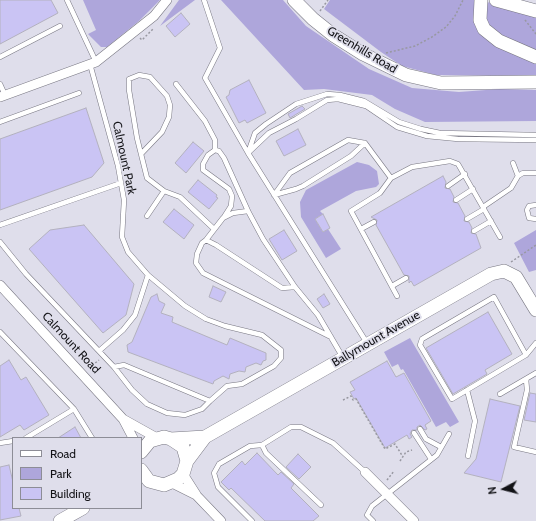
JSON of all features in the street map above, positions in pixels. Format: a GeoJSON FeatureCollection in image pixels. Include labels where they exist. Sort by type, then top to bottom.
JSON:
{"type":"FeatureCollection","features":[{"type":"Feature","properties":{"kind":"street"},"geometry":{"type":"LineString","coordinates":[[2,96],[93,63],[154,16],[167,0]]}},
{"type":"Feature","properties":{"kind":"street","name":"Greenhills Road"},"geometry":{"type":"LineString","coordinates":[[294,0],[313,19],[333,35],[373,59],[406,75],[435,82],[536,82]]}},
{"type":"Feature","properties":{"kind":"street"},"geometry":{"type":"LineString","coordinates":[[481,0],[480,20],[484,29],[499,41],[536,57]]}},
{"type":"Feature","properties":{"kind":"street"},"geometry":{"type":"LineString","coordinates":[[496,0],[536,11]]}},
{"type":"Feature","properties":{"kind":"street","name":"Ballymount Avenue"},"geometry":{"type":"LineString","coordinates":[[183,474],[187,461],[205,437],[486,276],[498,271],[504,271]]}},
{"type":"Feature","properties":{"kind":"street"},"geometry":{"type":"LineString","coordinates":[[504,271],[516,278],[536,310]]}},
{"type":"Feature","properties":{"kind":"street","name":"Calmount Road"},"geometry":{"type":"LineString","coordinates":[[0,285],[123,419],[132,437]]}},
{"type":"Feature","properties":{"kind":"street","name":"Calmount Road"},"geometry":{"type":"LineString","coordinates":[[123,419],[157,438]]}},
{"type":"Feature","properties":{"kind":"street","name":"Ballymount Avenue"},"geometry":{"type":"LineString","coordinates":[[157,438],[171,439],[205,437]]}},
{"type":"Feature","properties":{"kind":"street"},"geometry":{"type":"LineString","coordinates":[[142,451],[150,441],[157,438]]}},
{"type":"Feature","properties":{"kind":"street"},"geometry":{"type":"LineString","coordinates":[[171,439],[182,447],[187,461]]}},
{"type":"Feature","properties":{"kind":"street"},"geometry":{"type":"LineString","coordinates":[[142,471],[149,481],[156,484]]}},
{"type":"Feature","properties":{"kind":"street"},"geometry":{"type":"LineString","coordinates":[[366,472],[414,521]]}},
{"type":"Feature","properties":{"kind":"street"},"geometry":{"type":"LineString","coordinates":[[172,483],[183,474],[197,496],[221,521]]}},
{"type":"Feature","properties":{"kind":"street"},"geometry":{"type":"LineString","coordinates":[[142,486],[172,483],[197,496]]}},
{"type":"Feature","properties":{"kind":"street"},"geometry":{"type":"LineString","coordinates":[[60,521],[81,509]]}},
{"type":"Feature","properties":{"kind":"lane","name":"Calmount Park"},"geometry":{"type":"LineString","coordinates":[[67,0],[93,63],[112,141],[121,183],[124,218],[122,237],[128,252],[148,275],[185,306],[206,319],[225,326],[262,335],[281,350],[281,358],[274,366],[242,384],[227,386],[210,401]]}},
{"type":"Feature","properties":{"kind":"lane"},"geometry":{"type":"LineString","coordinates":[[204,0],[220,48],[205,78],[248,153],[368,344]]}},
{"type":"Feature","properties":{"kind":"lane"},"geometry":{"type":"LineString","coordinates":[[0,57],[60,26]]}},
{"type":"Feature","properties":{"kind":"lane"},"geometry":{"type":"LineString","coordinates":[[141,154],[162,132],[169,117],[170,105],[167,96],[150,77],[138,75],[129,79],[129,90],[141,154],[147,178],[164,191],[180,197],[214,229]]}},
{"type":"Feature","properties":{"kind":"lane"},"geometry":{"type":"LineString","coordinates":[[0,84],[2,96]]}},
{"type":"Feature","properties":{"kind":"lane"},"geometry":{"type":"LineString","coordinates":[[176,84],[205,121],[216,140],[215,150],[208,155],[203,164],[203,170],[228,189],[232,196],[231,206],[206,240],[202,243],[196,263],[203,274],[331,337]]}},
{"type":"Feature","properties":{"kind":"lane"},"geometry":{"type":"LineString","coordinates":[[0,122],[80,93]]}},
{"type":"Feature","properties":{"kind":"lane"},"geometry":{"type":"LineString","coordinates":[[248,153],[255,133],[266,124],[296,104],[327,94],[340,95],[364,101],[399,122],[421,129],[440,132],[536,135]]}},
{"type":"Feature","properties":{"kind":"lane"},"geometry":{"type":"LineString","coordinates":[[248,153],[269,134],[293,122],[327,100],[346,100],[366,106],[397,127],[427,136],[458,139],[536,140]]}},
{"type":"Feature","properties":{"kind":"lane"},"geometry":{"type":"LineString","coordinates":[[274,195],[290,173],[348,140],[365,143],[391,178]]}},
{"type":"Feature","properties":{"kind":"lane"},"geometry":{"type":"LineString","coordinates":[[274,195],[303,186],[351,156],[365,143]]}},
{"type":"Feature","properties":{"kind":"lane"},"geometry":{"type":"LineString","coordinates":[[215,150],[219,151],[224,158],[248,211],[263,239],[295,287],[318,315],[343,358]]}},
{"type":"Feature","properties":{"kind":"lane"},"geometry":{"type":"LineString","coordinates":[[397,296],[351,210],[380,193],[391,178],[412,167],[450,161],[458,164],[500,237]]}},
{"type":"Feature","properties":{"kind":"lane"},"geometry":{"type":"LineString","coordinates":[[513,163],[518,176]]}},
{"type":"Feature","properties":{"kind":"lane"},"geometry":{"type":"LineString","coordinates":[[467,219],[511,188],[518,176],[523,173],[536,173]]}},
{"type":"Feature","properties":{"kind":"lane"},"geometry":{"type":"LineString","coordinates":[[448,186],[464,174]]}},
{"type":"Feature","properties":{"kind":"lane"},"geometry":{"type":"LineString","coordinates":[[0,225],[121,183]]}},
{"type":"Feature","properties":{"kind":"lane"},"geometry":{"type":"LineString","coordinates":[[456,200],[473,189]]}},
{"type":"Feature","properties":{"kind":"lane"},"geometry":{"type":"LineString","coordinates":[[147,216],[164,191]]}},
{"type":"Feature","properties":{"kind":"lane"},"geometry":{"type":"LineString","coordinates":[[536,205],[529,206],[527,210],[529,218],[536,219]]}},
{"type":"Feature","properties":{"kind":"lane"},"geometry":{"type":"LineString","coordinates":[[223,218],[233,213],[248,211]]}},
{"type":"Feature","properties":{"kind":"lane"},"geometry":{"type":"LineString","coordinates":[[474,231],[491,221]]}},
{"type":"Feature","properties":{"kind":"lane"},"geometry":{"type":"LineString","coordinates":[[361,230],[374,222]]}},
{"type":"Feature","properties":{"kind":"lane"},"geometry":{"type":"LineString","coordinates":[[206,240],[282,288],[295,287]]}},
{"type":"Feature","properties":{"kind":"lane"},"geometry":{"type":"LineString","coordinates":[[0,242],[26,274],[114,367],[132,390],[147,404],[167,413],[185,415],[202,409],[210,401],[124,365],[114,367]]}},
{"type":"Feature","properties":{"kind":"lane"},"geometry":{"type":"LineString","coordinates":[[99,351],[123,330],[135,315],[148,275]]}},
{"type":"Feature","properties":{"kind":"lane"},"geometry":{"type":"LineString","coordinates":[[392,286],[406,278]]}},
{"type":"Feature","properties":{"kind":"lane"},"geometry":{"type":"LineString","coordinates":[[526,355],[494,297],[422,339],[420,345],[452,399],[526,355],[536,343]]}},
{"type":"Feature","properties":{"kind":"lane"},"geometry":{"type":"LineString","coordinates":[[0,332],[74,408],[91,437]]}},
{"type":"Feature","properties":{"kind":"lane"},"geometry":{"type":"LineString","coordinates":[[500,394],[536,374]]}},
{"type":"Feature","properties":{"kind":"lane"},"geometry":{"type":"LineString","coordinates":[[526,379],[527,390],[514,447],[536,452]]}},
{"type":"Feature","properties":{"kind":"lane"},"geometry":{"type":"LineString","coordinates":[[466,390],[475,421],[468,456]]}},
{"type":"Feature","properties":{"kind":"lane"},"geometry":{"type":"LineString","coordinates":[[28,437],[74,408]]}},
{"type":"Feature","properties":{"kind":"lane"},"geometry":{"type":"LineString","coordinates":[[252,521],[218,487],[214,473],[219,464],[250,446],[262,445],[291,427],[301,427],[333,443],[366,472]]}},
{"type":"Feature","properties":{"kind":"lane"},"geometry":{"type":"LineString","coordinates":[[420,429],[426,439],[441,447]]}},
{"type":"Feature","properties":{"kind":"lane"},"geometry":{"type":"LineString","coordinates":[[414,433],[431,459]]}},
{"type":"Feature","properties":{"kind":"lane"},"geometry":{"type":"LineString","coordinates":[[373,521],[367,515],[372,506],[437,455],[449,434]]}},
{"type":"Feature","properties":{"kind":"lane"},"geometry":{"type":"LineString","coordinates":[[0,443],[12,441]]}},
{"type":"Feature","properties":{"kind":"lane"},"geometry":{"type":"LineString","coordinates":[[262,445],[266,453],[321,505]]}},
{"type":"Feature","properties":{"kind":"path"},"geometry":{"type":"LineString","coordinates":[[323,7],[328,0]]}},
{"type":"Feature","properties":{"kind":"path"},"geometry":{"type":"LineString","coordinates":[[373,59],[381,53],[415,46],[432,37],[446,27],[463,0]]}},
{"type":"Feature","properties":{"kind":"path"},"geometry":{"type":"LineString","coordinates":[[524,18],[536,34]]}},
{"type":"Feature","properties":{"kind":"path"},"geometry":{"type":"LineString","coordinates":[[504,271],[511,260],[536,245]]}},
{"type":"Feature","properties":{"kind":"path"},"geometry":{"type":"LineString","coordinates":[[82,374],[103,356]]}},
{"type":"Feature","properties":{"kind":"path"},"geometry":{"type":"LineString","coordinates":[[343,400],[351,396],[353,400],[356,399],[385,449],[395,444],[403,457]]}},
{"type":"Feature","properties":{"kind":"path"},"geometry":{"type":"LineString","coordinates":[[400,461],[412,450]]}},
{"type":"Feature","properties":{"kind":"path"},"geometry":{"type":"LineString","coordinates":[[388,479],[394,471]]}},
{"type":"Feature","properties":{"kind":"green space"},"geometry":{"type":"Polygon","coordinates":[[[83,0],[160,0],[139,21],[107,47],[101,47],[88,34],[96,30],[83,0]]]}},
{"type":"Feature","properties":{"kind":"green space"},"geometry":{"type":"Polygon","coordinates":[[[179,0],[195,0],[160,26],[179,0]]]}},
{"type":"Feature","properties":{"kind":"green space"},"geometry":{"type":"Polygon","coordinates":[[[221,0],[283,0],[306,26],[369,69],[412,88],[459,92],[499,89],[536,90],[536,121],[425,122],[395,109],[372,95],[324,89],[304,90],[221,0]]]}},
{"type":"Feature","properties":{"kind":"green space"},"geometry":{"type":"Polygon","coordinates":[[[330,0],[480,0],[536,16],[536,76],[436,75],[402,66],[324,9],[330,0]]]}},
{"type":"Feature","properties":{"kind":"green space"},"geometry":{"type":"Polygon","coordinates":[[[357,162],[369,165],[377,171],[379,184],[376,187],[356,191],[320,211],[323,214],[315,219],[323,232],[328,229],[341,249],[326,258],[301,217],[300,202],[306,190],[357,162]]]}},
{"type":"Feature","properties":{"kind":"green space"},"geometry":{"type":"Polygon","coordinates":[[[536,230],[536,270],[529,272],[514,243],[536,230]]]}},
{"type":"Feature","properties":{"kind":"green space"},"geometry":{"type":"Polygon","coordinates":[[[410,338],[459,422],[450,427],[446,422],[436,427],[403,369],[401,370],[398,364],[392,367],[384,352],[410,338]]]}},
{"type":"Feature","properties":{"kind":"building"},"geometry":{"type":"Polygon","coordinates":[[[0,0],[51,0],[58,13],[0,44],[0,0]]]}},
{"type":"Feature","properties":{"kind":"building"},"geometry":{"type":"Polygon","coordinates":[[[181,13],[190,24],[175,37],[166,26],[181,13]]]}},
{"type":"Feature","properties":{"kind":"building"},"geometry":{"type":"Polygon","coordinates":[[[249,80],[266,113],[247,123],[245,120],[239,123],[226,97],[229,95],[230,90],[249,80]]]}},
{"type":"Feature","properties":{"kind":"building"},"geometry":{"type":"Polygon","coordinates":[[[302,106],[305,109],[290,118],[288,114],[302,106]]]}},
{"type":"Feature","properties":{"kind":"building"},"geometry":{"type":"Polygon","coordinates":[[[86,108],[104,163],[92,177],[0,210],[0,139],[86,108]]]}},
{"type":"Feature","properties":{"kind":"building"},"geometry":{"type":"Polygon","coordinates":[[[298,129],[306,145],[284,156],[276,141],[298,129]]]}},
{"type":"Feature","properties":{"kind":"building"},"geometry":{"type":"Polygon","coordinates":[[[193,142],[204,151],[186,173],[175,163],[193,142]]]}},
{"type":"Feature","properties":{"kind":"building"},"geometry":{"type":"Polygon","coordinates":[[[443,176],[446,182],[445,188],[450,189],[454,197],[453,202],[458,203],[465,216],[464,221],[469,222],[472,228],[471,233],[476,234],[481,248],[414,286],[411,281],[409,283],[409,276],[404,275],[376,225],[377,220],[371,217],[443,176]]]}},
{"type":"Feature","properties":{"kind":"building"},"geometry":{"type":"Polygon","coordinates":[[[198,180],[217,195],[216,197],[218,198],[209,209],[188,192],[198,180]]]}},
{"type":"Feature","properties":{"kind":"building"},"geometry":{"type":"Polygon","coordinates":[[[174,209],[194,225],[184,239],[163,222],[174,209]]]}},
{"type":"Feature","properties":{"kind":"building"},"geometry":{"type":"Polygon","coordinates":[[[323,214],[330,228],[323,232],[315,219],[323,214]]]}},
{"type":"Feature","properties":{"kind":"building"},"geometry":{"type":"Polygon","coordinates":[[[84,225],[134,284],[126,315],[103,333],[29,249],[50,230],[84,225]]]}},
{"type":"Feature","properties":{"kind":"building"},"geometry":{"type":"Polygon","coordinates":[[[284,230],[297,251],[282,260],[269,239],[284,230]]]}},
{"type":"Feature","properties":{"kind":"building"},"geometry":{"type":"Polygon","coordinates":[[[213,286],[226,292],[221,302],[209,297],[213,286]]]}},
{"type":"Feature","properties":{"kind":"building"},"geometry":{"type":"Polygon","coordinates":[[[157,294],[159,301],[165,304],[161,313],[173,317],[172,322],[227,345],[230,338],[266,353],[266,360],[263,361],[261,365],[256,363],[246,367],[245,372],[239,371],[230,374],[229,379],[223,376],[214,381],[213,384],[128,352],[127,345],[132,342],[151,297],[157,294]]]}},
{"type":"Feature","properties":{"kind":"building"},"geometry":{"type":"Polygon","coordinates":[[[324,294],[330,304],[323,308],[317,299],[324,294]]]}},
{"type":"Feature","properties":{"kind":"building"},"geometry":{"type":"Polygon","coordinates":[[[488,312],[512,354],[485,370],[487,374],[453,394],[426,348],[488,312]]]}},
{"type":"Feature","properties":{"kind":"building"},"geometry":{"type":"Polygon","coordinates":[[[9,360],[21,380],[26,377],[49,415],[24,430],[20,425],[0,437],[0,366],[9,360]]]}},
{"type":"Feature","properties":{"kind":"building"},"geometry":{"type":"Polygon","coordinates":[[[387,361],[396,377],[404,373],[431,421],[425,425],[427,429],[425,430],[420,425],[417,427],[417,430],[412,430],[410,434],[412,437],[409,439],[407,435],[385,448],[356,398],[354,399],[350,392],[355,390],[350,382],[387,361]]]}},
{"type":"Feature","properties":{"kind":"building"},"geometry":{"type":"Polygon","coordinates":[[[530,393],[536,394],[536,422],[524,420],[530,393]]]}},
{"type":"Feature","properties":{"kind":"building"},"geometry":{"type":"Polygon","coordinates":[[[490,399],[520,406],[501,482],[464,473],[476,459],[490,399]]]}},
{"type":"Feature","properties":{"kind":"building"},"geometry":{"type":"Polygon","coordinates":[[[75,427],[80,437],[60,437],[75,427]]]}},
{"type":"Feature","properties":{"kind":"building"},"geometry":{"type":"Polygon","coordinates":[[[257,453],[278,475],[281,472],[294,484],[291,488],[319,516],[313,521],[265,521],[231,488],[229,490],[221,482],[242,461],[245,465],[257,453]]]}},
{"type":"Feature","properties":{"kind":"building"},"geometry":{"type":"Polygon","coordinates":[[[298,454],[311,467],[299,479],[286,467],[298,454]]]}},
{"type":"Feature","properties":{"kind":"building"},"geometry":{"type":"Polygon","coordinates":[[[9,465],[12,478],[12,509],[19,509],[21,516],[0,520],[0,467],[9,465]]]}}]}
